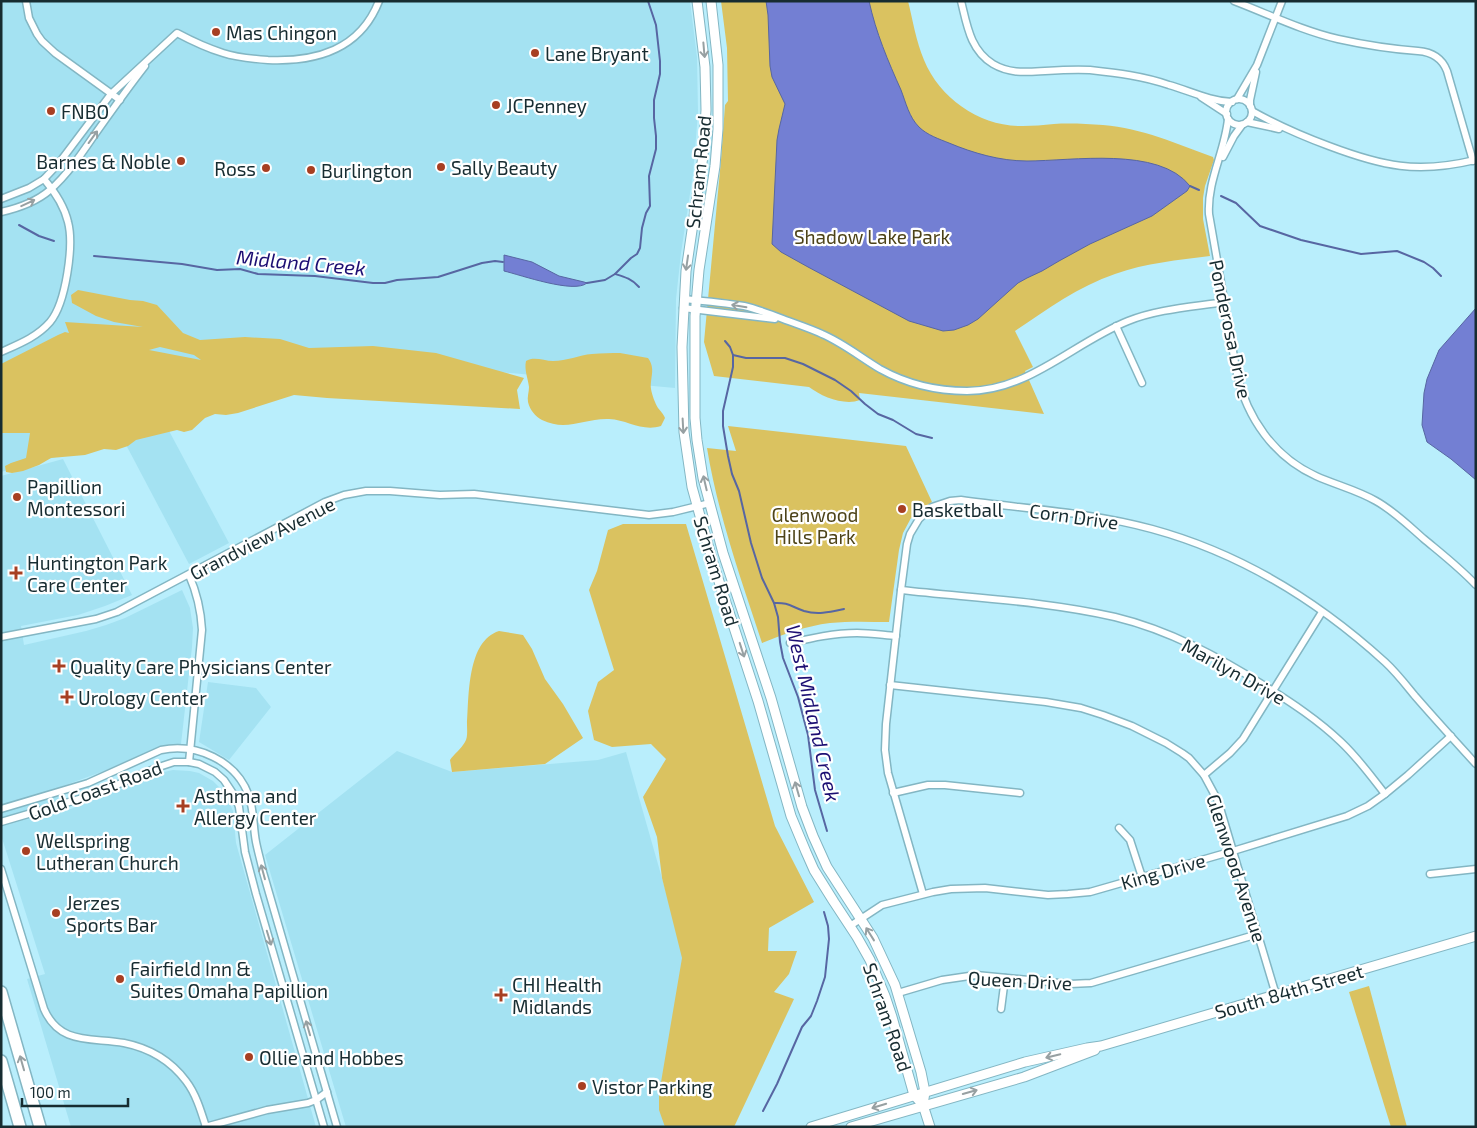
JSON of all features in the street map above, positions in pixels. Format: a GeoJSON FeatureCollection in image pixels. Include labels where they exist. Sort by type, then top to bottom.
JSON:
{"type":"FeatureCollection","features":[{"type":"Feature","properties":{"kind":"highway"},"geometry":{"type":"LineString","coordinates":[[1,992],[40,1127]]}},
{"type":"Feature","properties":{"kind":"highway"},"geometry":{"type":"LineString","coordinates":[[1,1061],[20,1127]]}},
{"type":"Feature","properties":{"kind":"main road","name":"Schram Road"},"geometry":{"type":"LineString","coordinates":[[697,1],[704,59],[706,110],[703,156],[683,303],[684,432],[688,466],[713,563],[758,701],[794,823],[814,870],[870,960],[885,996],[914,1095],[924,1106]]}},
{"type":"Feature","properties":{"kind":"main road","name":"Schram Road"},"geometry":{"type":"LineString","coordinates":[[711,1],[718,65],[718,129],[715,166],[699,270],[696,305],[696,418],[697,440],[703,478],[723,553],[774,706],[808,822],[827,867],[882,955],[898,993],[926,1092],[924,1106],[930,1127]]}},
{"type":"Feature","properties":{"kind":"main road","name":"South 84th Street"},"geometry":{"type":"LineString","coordinates":[[811,1127],[1025,1062],[1101,1046],[1476,936]]}},
{"type":"Feature","properties":{"kind":"main road","name":"South 84th Street"},"geometry":{"type":"LineString","coordinates":[[851,1127],[1024,1077],[1090,1053],[1101,1046]]}},
{"type":"Feature","properties":{"kind":"street"},"geometry":{"type":"LineString","coordinates":[[26,1],[29,18],[42,42],[55,54],[120,100]]}},
{"type":"Feature","properties":{"kind":"street"},"geometry":{"type":"LineString","coordinates":[[1,199],[29,188],[44,179],[59,163],[112,94],[177,33],[215,50],[245,58],[288,60],[317,57],[338,48],[356,35],[373,14],[379,1]]}},
{"type":"Feature","properties":{"kind":"street"},"geometry":{"type":"LineString","coordinates":[[961,1],[975,47],[991,63],[1004,70],[1018,73],[1079,70],[1122,74],[1156,81],[1217,100],[1246,102],[1251,109],[1292,132],[1364,159],[1385,164],[1428,167],[1448,166],[1474,160],[1447,71],[1441,60],[1436,56],[1423,51],[1392,49],[1338,39],[1276,18],[1234,1]]}},
{"type":"Feature","properties":{"kind":"street"},"geometry":{"type":"LineString","coordinates":[[1244,123],[1251,117],[1252,91],[1257,66],[1282,1]]}},
{"type":"Feature","properties":{"kind":"street"},"geometry":{"type":"LineString","coordinates":[[1,212],[15,209],[34,200],[52,188],[72,166],[152,57]]}},
{"type":"Feature","properties":{"kind":"street"},"geometry":{"type":"LineString","coordinates":[[1227,116],[1228,106],[1234,101],[1257,66]]}},
{"type":"Feature","properties":{"kind":"street"},"geometry":{"type":"LineString","coordinates":[[1196,94],[1227,116],[1233,123],[1244,123],[1292,132]]}},
{"type":"Feature","properties":{"kind":"street","name":"Ponderosa Drive"},"geometry":{"type":"LineString","coordinates":[[1227,116],[1226,134],[1210,191],[1208,207],[1234,360],[1241,391],[1252,415],[1268,439],[1282,454],[1307,472],[1378,502],[1396,515],[1476,585]]}},
{"type":"Feature","properties":{"kind":"street","name":"Ponderosa Drive"},"geometry":{"type":"LineString","coordinates":[[1217,167],[1234,136],[1244,123]]}},
{"type":"Feature","properties":{"kind":"street"},"geometry":{"type":"LineString","coordinates":[[1,352],[32,337],[45,328],[56,314],[62,298],[70,248],[70,227],[64,209],[52,188],[44,179]]}},
{"type":"Feature","properties":{"kind":"street"},"geometry":{"type":"LineString","coordinates":[[683,303],[786,320],[832,338],[880,369],[906,381],[932,388],[968,391],[993,388],[1026,378],[1116,326],[1138,318],[1155,313],[1224,302]]}},
{"type":"Feature","properties":{"kind":"street"},"geometry":{"type":"LineString","coordinates":[[1116,326],[1142,383]]}},
{"type":"Feature","properties":{"kind":"street","name":"Grandview Avenue"},"geometry":{"type":"LineString","coordinates":[[1,637],[96,619],[117,612],[325,502],[344,496],[366,492],[390,491],[440,495],[474,494],[649,515],[673,512],[710,503]]}},
{"type":"Feature","properties":{"kind":"street","name":"Corn Drive"},"geometry":{"type":"LineString","coordinates":[[922,894],[894,793],[885,750],[890,685],[907,544],[913,526],[919,519],[932,508],[950,501],[961,500],[1117,521],[1161,532],[1224,554],[1260,572],[1296,592],[1355,636],[1387,664],[1476,764]]}},
{"type":"Feature","properties":{"kind":"street"},"geometry":{"type":"LineString","coordinates":[[189,575],[202,614],[189,762],[216,772],[236,798],[245,852],[256,894],[324,1127]]}},
{"type":"Feature","properties":{"kind":"street","name":"Marilyn Drive"},"geometry":{"type":"LineString","coordinates":[[901,590],[1055,607],[1115,617],[1152,629],[1205,651],[1273,690],[1312,716],[1340,741],[1366,769],[1385,794]]}},
{"type":"Feature","properties":{"kind":"street"},"geometry":{"type":"LineString","coordinates":[[1204,775],[1230,753],[1243,738],[1322,612]]}},
{"type":"Feature","properties":{"kind":"street"},"geometry":{"type":"LineString","coordinates":[[790,643],[815,637],[857,633],[896,636]]}},
{"type":"Feature","properties":{"kind":"street","name":"Glenwood Avenue"},"geometry":{"type":"LineString","coordinates":[[890,685],[1046,702],[1081,708],[1123,722],[1166,743],[1189,758],[1204,775],[1218,801],[1276,995]]}},
{"type":"Feature","properties":{"kind":"street","name":"King Drive"},"geometry":{"type":"LineString","coordinates":[[850,926],[882,905],[922,894],[951,889],[976,887],[1039,895],[1090,892],[1346,816],[1368,806],[1385,794],[1451,736]]}},
{"type":"Feature","properties":{"kind":"street"},"geometry":{"type":"LineString","coordinates":[[191,749],[204,752],[231,768],[241,780],[249,798],[256,841],[268,891],[337,1127]]}},
{"type":"Feature","properties":{"kind":"street","name":"Gold Coast Road"},"geometry":{"type":"LineString","coordinates":[[1,809],[88,783],[161,750],[191,749]]}},
{"type":"Feature","properties":{"kind":"street","name":"Gold Coast Road"},"geometry":{"type":"LineString","coordinates":[[1,822],[93,795],[158,766],[174,762],[189,762]]}},
{"type":"Feature","properties":{"kind":"street"},"geometry":{"type":"LineString","coordinates":[[894,793],[928,785],[945,785],[1020,793]]}},
{"type":"Feature","properties":{"kind":"street"},"geometry":{"type":"LineString","coordinates":[[1119,828],[1130,840],[1142,877]]}},
{"type":"Feature","properties":{"kind":"street"},"geometry":{"type":"LineString","coordinates":[[1,869],[44,1009],[53,1024],[64,1033],[73,1037],[124,1043],[151,1052],[171,1065],[187,1082],[198,1104],[205,1127],[267,1110],[304,1104],[316,1100],[327,1092]]}},
{"type":"Feature","properties":{"kind":"street"},"geometry":{"type":"LineString","coordinates":[[1430,874],[1476,869]]}},
{"type":"Feature","properties":{"kind":"street"},"geometry":{"type":"LineString","coordinates":[[256,894],[268,891]]}},
{"type":"Feature","properties":{"kind":"street","name":"Queen Drive"},"geometry":{"type":"LineString","coordinates":[[898,993],[942,980],[976,975],[1070,984],[1091,983],[1258,934]]}},
{"type":"Feature","properties":{"kind":"street"},"geometry":{"type":"LineString","coordinates":[[1001,1009],[1004,978]]}},
{"type":"Feature","properties":{"kind":"street"},"geometry":{"type":"LineString","coordinates":[[316,1100],[330,1101]]}},
{"type":"Feature","properties":{"kind":"shaded area"},"geometry":{"type":"Polygon","coordinates":[[[1,1],[690,1],[697,57],[698,113],[693,174],[676,299],[675,388],[400,363],[1,472],[1,1]]]}},
{"type":"Feature","properties":{"kind":"shaded area"},"geometry":{"type":"Polygon","coordinates":[[[168,429],[229,543],[189,564],[124,441],[168,429]]]}},
{"type":"Feature","properties":{"kind":"shaded area"},"geometry":{"type":"Polygon","coordinates":[[[63,459],[132,595],[78,615],[21,626],[24,645],[106,625],[125,618],[182,590],[190,608],[193,628],[181,744],[151,750],[104,771],[55,789],[63,812],[173,770],[199,773],[213,781],[225,793],[233,811],[236,843],[316,1127],[71,1127],[27,979],[45,974],[1,835],[1,476],[63,459]]]}},
{"type":"Feature","properties":{"kind":"shaded area"},"geometry":{"type":"Polygon","coordinates":[[[208,682],[256,688],[271,707],[229,760],[199,742],[208,682]]]}},
{"type":"Feature","properties":{"kind":"shaded area","name":"CHI Health Midlands"},"geometry":{"type":"Polygon","coordinates":[[[397,751],[452,772],[598,760],[626,752],[729,1113],[722,1127],[346,1127],[265,855],[397,751]]]}},
{"type":"Feature","properties":{"kind":"green space","name":"Shadow Lake Park"},"geometry":{"type":"Polygon","coordinates":[[[721,1],[908,1],[919,46],[931,74],[951,98],[977,116],[1007,125],[1072,124],[1103,125],[1132,129],[1213,157],[1214,160],[1203,198],[1203,219],[1210,256],[1150,265],[1127,270],[1102,279],[1063,299],[1015,331],[1033,367],[1025,371],[1044,414],[859,393],[860,400],[848,402],[827,397],[809,387],[714,376],[704,342],[725,105],[728,101],[727,48],[721,1]]]}},
{"type":"Feature","properties":{"kind":"green space"},"geometry":{"type":"Polygon","coordinates":[[[78,290],[157,305],[183,333],[200,340],[245,337],[280,339],[309,348],[373,346],[436,353],[524,378],[517,390],[520,409],[294,395],[238,413],[215,414],[205,418],[192,430],[184,432],[177,430],[136,440],[128,446],[116,450],[104,449],[85,455],[51,458],[23,471],[6,472],[5,466],[26,458],[30,433],[1,433],[1,364],[58,335],[65,332],[69,333],[65,322],[143,327],[114,322],[96,316],[72,303],[71,295],[78,290]],[[160,347],[149,350],[201,360],[194,355],[160,347]]]}},
{"type":"Feature","properties":{"kind":"green space"},"geometry":{"type":"Polygon","coordinates":[[[620,353],[648,358],[652,366],[652,394],[665,418],[661,426],[648,428],[609,419],[560,425],[542,420],[531,410],[528,400],[529,387],[526,361],[536,359],[558,361],[587,355],[620,353]]]}},
{"type":"Feature","properties":{"kind":"green space","name":"Glenwood Hills Park"},"geometry":{"type":"Polygon","coordinates":[[[728,426],[906,446],[932,502],[911,518],[903,533],[889,622],[821,624],[762,643],[738,571],[717,498],[707,448],[736,451],[728,426]]]}},
{"type":"Feature","properties":{"kind":"green space"},"geometry":{"type":"Polygon","coordinates":[[[623,524],[686,524],[775,826],[814,902],[769,928],[768,951],[797,951],[789,974],[774,992],[794,999],[734,1127],[665,1127],[659,1110],[659,1094],[682,958],[662,878],[657,837],[643,797],[666,759],[651,744],[612,747],[594,740],[588,711],[598,682],[614,670],[589,590],[597,571],[608,530],[623,524]]]}},
{"type":"Feature","properties":{"kind":"green space"},"geometry":{"type":"Polygon","coordinates":[[[499,631],[523,635],[532,649],[545,679],[563,704],[583,738],[545,764],[452,772],[450,760],[467,738],[468,699],[475,657],[489,637],[499,631]]]}},
{"type":"Feature","properties":{"kind":"green space"},"geometry":{"type":"Polygon","coordinates":[[[1369,986],[1407,1127],[1391,1127],[1349,992],[1369,986]]]}},
{"type":"Feature","properties":{"kind":"water"},"geometry":{"type":"Polygon","coordinates":[[[766,1],[869,1],[883,47],[910,114],[922,130],[929,135],[958,147],[1007,160],[1114,158],[1158,165],[1176,173],[1190,186],[1187,191],[1152,216],[1090,244],[1018,283],[978,319],[968,325],[954,330],[943,331],[909,321],[781,252],[772,244],[777,140],[785,104],[772,77],[766,1]]]}},
{"type":"Feature","properties":{"kind":"water"},"geometry":{"type":"Polygon","coordinates":[[[504,255],[532,262],[559,276],[587,283],[580,286],[560,285],[504,271],[504,255]]]}},
{"type":"Feature","properties":{"kind":"water"},"geometry":{"type":"Polygon","coordinates":[[[1476,308],[1476,480],[1427,442],[1422,425],[1427,379],[1439,350],[1476,308]]]}},
{"type":"Feature","properties":{"kind":"waterway","name":"Midland Creek"},"geometry":{"type":"LineString","coordinates":[[587,283],[605,280],[615,274],[637,254],[640,248],[646,213],[650,206],[649,176],[656,149],[654,100],[660,74],[660,61],[656,25],[648,1]]}},
{"type":"Feature","properties":{"kind":"waterway","name":"Midland Creek"},"geometry":{"type":"LineString","coordinates":[[1190,186],[1199,190]]}},
{"type":"Feature","properties":{"kind":"waterway","name":"Midland Creek"},"geometry":{"type":"LineString","coordinates":[[1221,196],[1236,203],[1260,226],[1301,240],[1361,254],[1397,251],[1424,262],[1441,276]]}},
{"type":"Feature","properties":{"kind":"waterway","name":"Midland Creek"},"geometry":{"type":"LineString","coordinates":[[19,225],[39,236],[54,241]]}},
{"type":"Feature","properties":{"kind":"waterway","name":"Midland Creek"},"geometry":{"type":"LineString","coordinates":[[94,256],[182,264],[217,270],[240,269],[258,274],[315,276],[373,283],[438,277],[482,263],[503,262]]}},
{"type":"Feature","properties":{"kind":"waterway","name":"West Midland Creek"},"geometry":{"type":"LineString","coordinates":[[615,274],[631,280],[639,287]]}},
{"type":"Feature","properties":{"kind":"waterway","name":"West Midland Creek"},"geometry":{"type":"LineString","coordinates":[[725,341],[733,355],[733,367],[723,411],[723,426],[728,456],[732,474],[739,491],[751,543],[762,578],[774,603],[778,617],[783,658],[798,697],[808,735],[815,790],[827,831]]}},
{"type":"Feature","properties":{"kind":"waterway"},"geometry":{"type":"LineString","coordinates":[[733,355],[746,358],[785,358],[803,364],[835,380],[878,414],[893,420],[916,434],[932,438]]}},
{"type":"Feature","properties":{"kind":"waterway"},"geometry":{"type":"LineString","coordinates":[[774,603],[786,604],[814,613],[844,609]]}},
{"type":"Feature","properties":{"kind":"waterway","name":"West Midland Creek"},"geometry":{"type":"LineString","coordinates":[[763,1111],[802,1027],[811,1016],[825,977],[829,939],[824,912]]}},
{"type":"Feature","properties":{"kind":"place","name":"Mas Chingon"},"geometry":{"type":"Point","coordinates":[216,32]}},
{"type":"Feature","properties":{"kind":"place","name":"Lane Bryant"},"geometry":{"type":"Point","coordinates":[535,53]}},
{"type":"Feature","properties":{"kind":"place","name":"JCPenney"},"geometry":{"type":"Point","coordinates":[496,105]}},
{"type":"Feature","properties":{"kind":"place","name":"FNBO"},"geometry":{"type":"Point","coordinates":[51,111]}},
{"type":"Feature","properties":{"kind":"place","name":"Barnes & Noble"},"geometry":{"type":"Point","coordinates":[181,161]}},
{"type":"Feature","properties":{"kind":"place","name":"Sally Beauty"},"geometry":{"type":"Point","coordinates":[441,167]}},
{"type":"Feature","properties":{"kind":"place","name":"Ross"},"geometry":{"type":"Point","coordinates":[266,168]}},
{"type":"Feature","properties":{"kind":"place","name":"Burlington"},"geometry":{"type":"Point","coordinates":[311,170]}},
{"type":"Feature","properties":{"kind":"place","name":"Papillion Montessori"},"geometry":{"type":"Point","coordinates":[17,497]}},
{"type":"Feature","properties":{"kind":"place","name":"Basketball"},"geometry":{"type":"Point","coordinates":[902,509]}},
{"type":"Feature","properties":{"kind":"place","name":"Huntington Park Care Center"},"geometry":{"type":"Point","coordinates":[16,573]}},
{"type":"Feature","properties":{"kind":"place","name":"Quality Care Physicians Center"},"geometry":{"type":"Point","coordinates":[59,666]}},
{"type":"Feature","properties":{"kind":"place","name":"Urology Center"},"geometry":{"type":"Point","coordinates":[67,697]}},
{"type":"Feature","properties":{"kind":"place","name":"Asthma and Allergy Center"},"geometry":{"type":"Point","coordinates":[183,806]}},
{"type":"Feature","properties":{"kind":"place","name":"Wellspring Lutheran Church"},"geometry":{"type":"Point","coordinates":[26,851]}},
{"type":"Feature","properties":{"kind":"place","name":"Jerzes Sports Bar"},"geometry":{"type":"Point","coordinates":[56,913]}},
{"type":"Feature","properties":{"kind":"place","name":"Fairfield Inn & Suites Omaha Papillion"},"geometry":{"type":"Point","coordinates":[120,979]}},
{"type":"Feature","properties":{"kind":"place","name":"CHI Health Midlands"},"geometry":{"type":"Point","coordinates":[501,995]}},
{"type":"Feature","properties":{"kind":"place","name":"Ollie and Hobbes"},"geometry":{"type":"Point","coordinates":[249,1057]}},
{"type":"Feature","properties":{"kind":"place","name":"Vistor Parking"},"geometry":{"type":"Point","coordinates":[582,1086]}}]}
